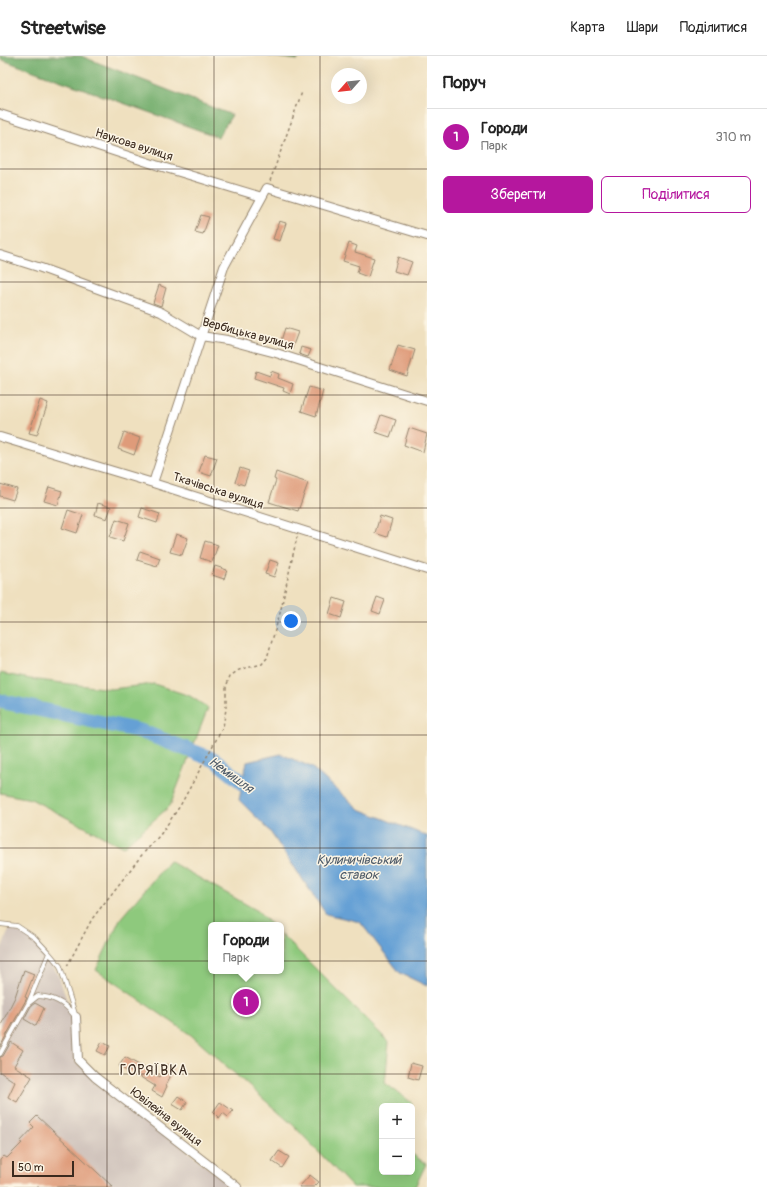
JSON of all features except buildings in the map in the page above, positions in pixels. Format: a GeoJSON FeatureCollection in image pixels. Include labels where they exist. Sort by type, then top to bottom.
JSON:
{"type":"FeatureCollection","features":[{"type":"Feature","properties":{"kind":"street","name":"Наукова вулиця"},"geometry":{"type":"LineString","coordinates":[[0,114],[156,165],[262,197]]}},
{"type":"Feature","properties":{"kind":"street"},"geometry":{"type":"LineString","coordinates":[[153,483],[224,267],[267,188],[427,236]]}},
{"type":"Feature","properties":{"kind":"street","name":"Вербицька вулиця"},"geometry":{"type":"LineString","coordinates":[[0,255],[161,312],[201,336],[227,340],[276,353],[427,401]]}},
{"type":"Feature","properties":{"kind":"street","name":"Ткачівська вулиця"},"geometry":{"type":"LineString","coordinates":[[0,437],[153,483],[427,570]]}},
{"type":"Feature","properties":{"kind":"street","name":"Ювілейна вулиця"},"geometry":{"type":"LineString","coordinates":[[76,1017],[78,1060],[95,1077],[237,1187]]}},
{"type":"Feature","properties":{"kind":"lane"},"geometry":{"type":"LineString","coordinates":[[0,924],[17,926],[35,938],[60,966],[76,1017]]}},
{"type":"Feature","properties":{"kind":"lane"},"geometry":{"type":"LineString","coordinates":[[0,1054],[28,1004],[49,953]]}},
{"type":"Feature","properties":{"kind":"lane"},"geometry":{"type":"LineString","coordinates":[[28,1004],[38,996],[49,996],[66,1004],[76,1017]]}},
{"type":"Feature","properties":{"kind":"path"},"geometry":{"type":"LineString","coordinates":[[267,188],[302,92]]}},
{"type":"Feature","properties":{"kind":"path"},"geometry":{"type":"LineString","coordinates":[[62,975],[75,947],[92,919],[141,856],[160,835],[180,806],[212,750],[223,727],[226,709],[226,688],[230,676],[239,670],[262,664],[267,658],[280,613],[300,530]]}},
{"type":"Feature","properties":{"kind":"shaded area"},"geometry":{"type":"Polygon","coordinates":[[[10,927],[34,940],[58,974],[73,1018],[76,1062],[232,1187],[0,1187],[0,952],[10,927]]]}},
{"type":"Feature","properties":{"kind":"green space"},"geometry":{"type":"Polygon","coordinates":[[[0,56],[81,56],[232,115],[218,137],[0,59],[0,56]]]}},
{"type":"Feature","properties":{"kind":"green space"},"geometry":{"type":"Polygon","coordinates":[[[269,56],[299,56],[298,60],[269,56]]]}},
{"type":"Feature","properties":{"kind":"green space"},"geometry":{"type":"Polygon","coordinates":[[[0,673],[30,679],[111,689],[154,684],[190,696],[208,708],[170,806],[123,847],[31,799],[0,793],[0,673]]]}},
{"type":"Feature","properties":{"kind":"green space"},"geometry":{"type":"Polygon","coordinates":[[[169,861],[258,911],[269,922],[208,922],[208,974],[284,974],[284,937],[389,1042],[385,1083],[412,1103],[379,1103],[379,1175],[415,1175],[415,1156],[426,1164],[415,1187],[352,1187],[293,1125],[191,1035],[96,970],[120,919],[169,861]]]}},
{"type":"Feature","properties":{"kind":"water","name":"Кулиничівський ставок"},"geometry":{"type":"Polygon","coordinates":[[[281,754],[311,767],[359,809],[427,836],[427,986],[400,973],[360,922],[326,914],[269,830],[239,800],[247,762],[281,754]]]}},
{"type":"Feature","properties":{"kind":"waterway","name":"Немишля"},"geometry":{"type":"LineString","coordinates":[[0,701],[140,731],[215,760],[258,795]]}},
{"type":"Feature","properties":{"kind":"place","name":"Городи"},"geometry":{"type":"Point","coordinates":[246,1002]}},
{"type":"Feature","properties":{"kind":"district","name":"ГОРЯЇВКА"},"geometry":{"type":"Point","coordinates":[154,1070]}}]}
